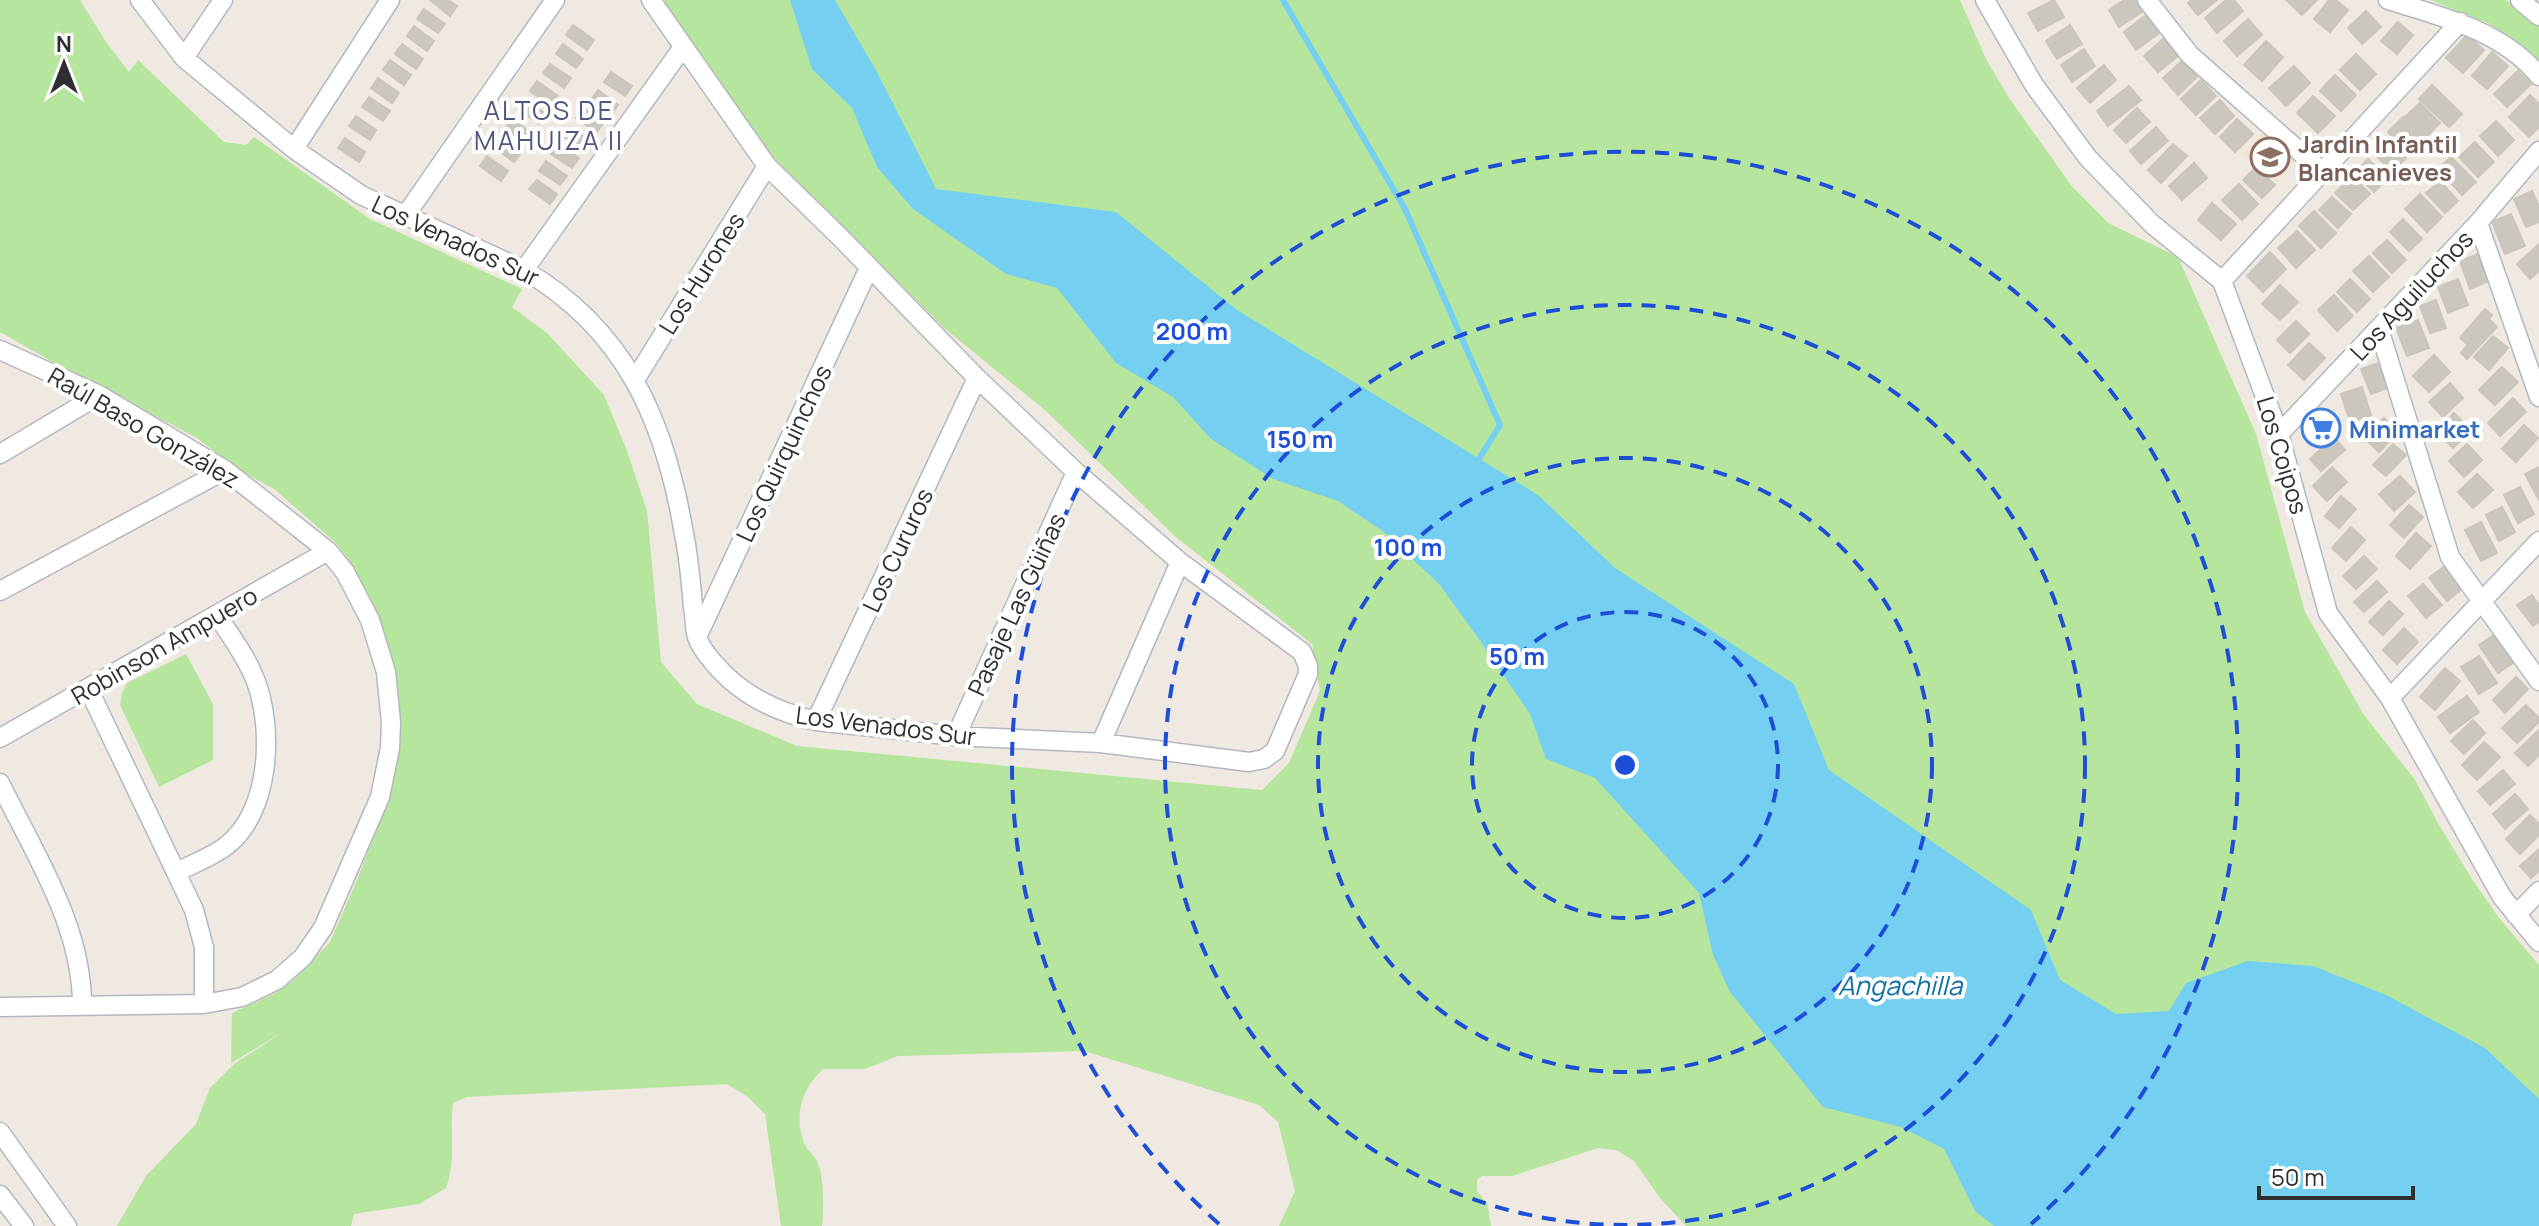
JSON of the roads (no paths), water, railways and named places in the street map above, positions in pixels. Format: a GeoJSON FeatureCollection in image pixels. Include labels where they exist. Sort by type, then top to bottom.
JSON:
{"type":"FeatureCollection","features":[{"type":"Feature","properties":{"kind":"street","name":"Los Venados Sur"},"geometry":{"type":"LineString","coordinates":[[140,0],[184,58],[294,149],[361,195],[548,283],[590,318],[635,380],[656,432],[677,499],[688,555],[697,637],[719,669],[753,698],[794,716],[816,721],[956,736],[1101,743],[1249,762],[1264,759],[1279,745],[1308,674],[1306,658],[1297,648],[1180,562],[1076,472],[977,378],[767,166],[651,0]]}},
{"type":"Feature","properties":{"kind":"street"},"geometry":{"type":"LineString","coordinates":[[184,58],[223,0]]}},
{"type":"Feature","properties":{"kind":"street"},"geometry":{"type":"LineString","coordinates":[[294,149],[390,0]]}},
{"type":"Feature","properties":{"kind":"street"},"geometry":{"type":"LineString","coordinates":[[405,216],[555,0]]}},
{"type":"Feature","properties":{"kind":"street"},"geometry":{"type":"LineString","coordinates":[[1985,0],[2034,85],[2088,158],[2152,224],[2222,281],[2460,22]]}},
{"type":"Feature","properties":{"kind":"street"},"geometry":{"type":"LineString","coordinates":[[2147,0],[2190,55],[2324,173]]}},
{"type":"Feature","properties":{"kind":"street"},"geometry":{"type":"LineString","coordinates":[[2388,0],[2460,22],[2499,43],[2539,76]]}},
{"type":"Feature","properties":{"kind":"street"},"geometry":{"type":"LineString","coordinates":[[2520,0],[2539,16]]}},
{"type":"Feature","properties":{"kind":"street"},"geometry":{"type":"LineString","coordinates":[[524,270],[683,47]]}},
{"type":"Feature","properties":{"kind":"street","name":"Los Aguiluchos"},"geometry":{"type":"LineString","coordinates":[[2279,434],[2478,223],[2539,151]]}},
{"type":"Feature","properties":{"kind":"street","name":"Los Hurones"},"geometry":{"type":"LineString","coordinates":[[635,380],[767,166]]}},
{"type":"Feature","properties":{"kind":"street"},"geometry":{"type":"LineString","coordinates":[[2478,223],[2539,397]]}},
{"type":"Feature","properties":{"kind":"street","name":"Los Quirquinchos"},"geometry":{"type":"LineString","coordinates":[[697,637],[869,268]]}},
{"type":"Feature","properties":{"kind":"street","name":"Los Coipos"},"geometry":{"type":"LineString","coordinates":[[2222,281],[2279,434],[2328,613],[2390,698],[2502,897],[2539,942]]}},
{"type":"Feature","properties":{"kind":"street"},"geometry":{"type":"LineString","coordinates":[[2379,329],[2450,557],[2539,681]]}},
{"type":"Feature","properties":{"kind":"street","name":"Raúl Baso González"},"geometry":{"type":"LineString","coordinates":[[0,350],[99,395],[225,470],[328,551],[345,572],[370,620],[386,672],[390,735],[380,797],[323,928],[303,957],[277,980],[242,997],[204,1004],[0,1007]]}},
{"type":"Feature","properties":{"kind":"street","name":"Los Cururos"},"geometry":{"type":"LineString","coordinates":[[816,721],[977,378]]}},
{"type":"Feature","properties":{"kind":"street"},"geometry":{"type":"LineString","coordinates":[[0,454],[99,395]]}},
{"type":"Feature","properties":{"kind":"street"},"geometry":{"type":"LineString","coordinates":[[0,591],[225,470]]}},
{"type":"Feature","properties":{"kind":"street","name":"Pasaje Las Güiñas"},"geometry":{"type":"LineString","coordinates":[[956,736],[1076,472]]}},
{"type":"Feature","properties":{"kind":"street"},"geometry":{"type":"LineString","coordinates":[[2390,698],[2539,541]]}},
{"type":"Feature","properties":{"kind":"street","name":"Robinson Ampuero"},"geometry":{"type":"LineString","coordinates":[[0,738],[328,551]]}},
{"type":"Feature","properties":{"kind":"street"},"geometry":{"type":"LineString","coordinates":[[1101,743],[1180,562]]}},
{"type":"Feature","properties":{"kind":"street"},"geometry":{"type":"LineString","coordinates":[[177,872],[227,846],[249,819],[263,780],[267,745],[264,711],[255,679],[217,615]]}},
{"type":"Feature","properties":{"kind":"street"},"geometry":{"type":"LineString","coordinates":[[88,688],[194,910],[206,966],[204,1004]]}},
{"type":"Feature","properties":{"kind":"street"},"geometry":{"type":"LineString","coordinates":[[0,783],[67,921],[80,966],[82,1005]]}},
{"type":"Feature","properties":{"kind":"street"},"geometry":{"type":"LineString","coordinates":[[2516,915],[2539,891]]}},
{"type":"Feature","properties":{"kind":"street"},"geometry":{"type":"LineString","coordinates":[[0,1132],[67,1226]]}},
{"type":"Feature","properties":{"kind":"street"},"geometry":{"type":"LineString","coordinates":[[0,1195],[24,1226]]}},
{"type":"Feature","properties":{"kind":"water","name":"Angachilla"},"geometry":{"type":"Polygon","coordinates":[[[790,0],[835,0],[877,72],[936,189],[1116,212],[1237,310],[1538,495],[1615,568],[1794,684],[1829,770],[2031,910],[2060,980],[2116,1014],[2169,1011],[2186,983],[2248,961],[2313,966],[2386,995],[2485,1048],[2539,1099],[2539,1226],[1994,1226],[1975,1211],[1944,1149],[1901,1127],[1823,1107],[1730,992],[1713,955],[1699,893],[1595,778],[1546,759],[1530,714],[1440,585],[1384,532],[1338,501],[1273,479],[1211,439],[1173,397],[1116,363],[1057,288],[1006,274],[913,209],[877,167],[852,108],[812,69],[790,0]]]}},
{"type":"Feature","properties":{"kind":"waterway"},"geometry":{"type":"LineString","coordinates":[[1283,0],[1405,209],[1500,425],[1479,459]]}},
{"type":"Feature","properties":{"kind":"place","name":"Jardin Infantil Blancanieves"},"geometry":{"type":"Point","coordinates":[2270,157]}},
{"type":"Feature","properties":{"kind":"place","name":"Minimarket"},"geometry":{"type":"Point","coordinates":[2321,428]}},
{"type":"Feature","properties":{"kind":"district","name":"ALTOS DE MAHUIZA II"},"geometry":{"type":"Point","coordinates":[549,125]}}]}
